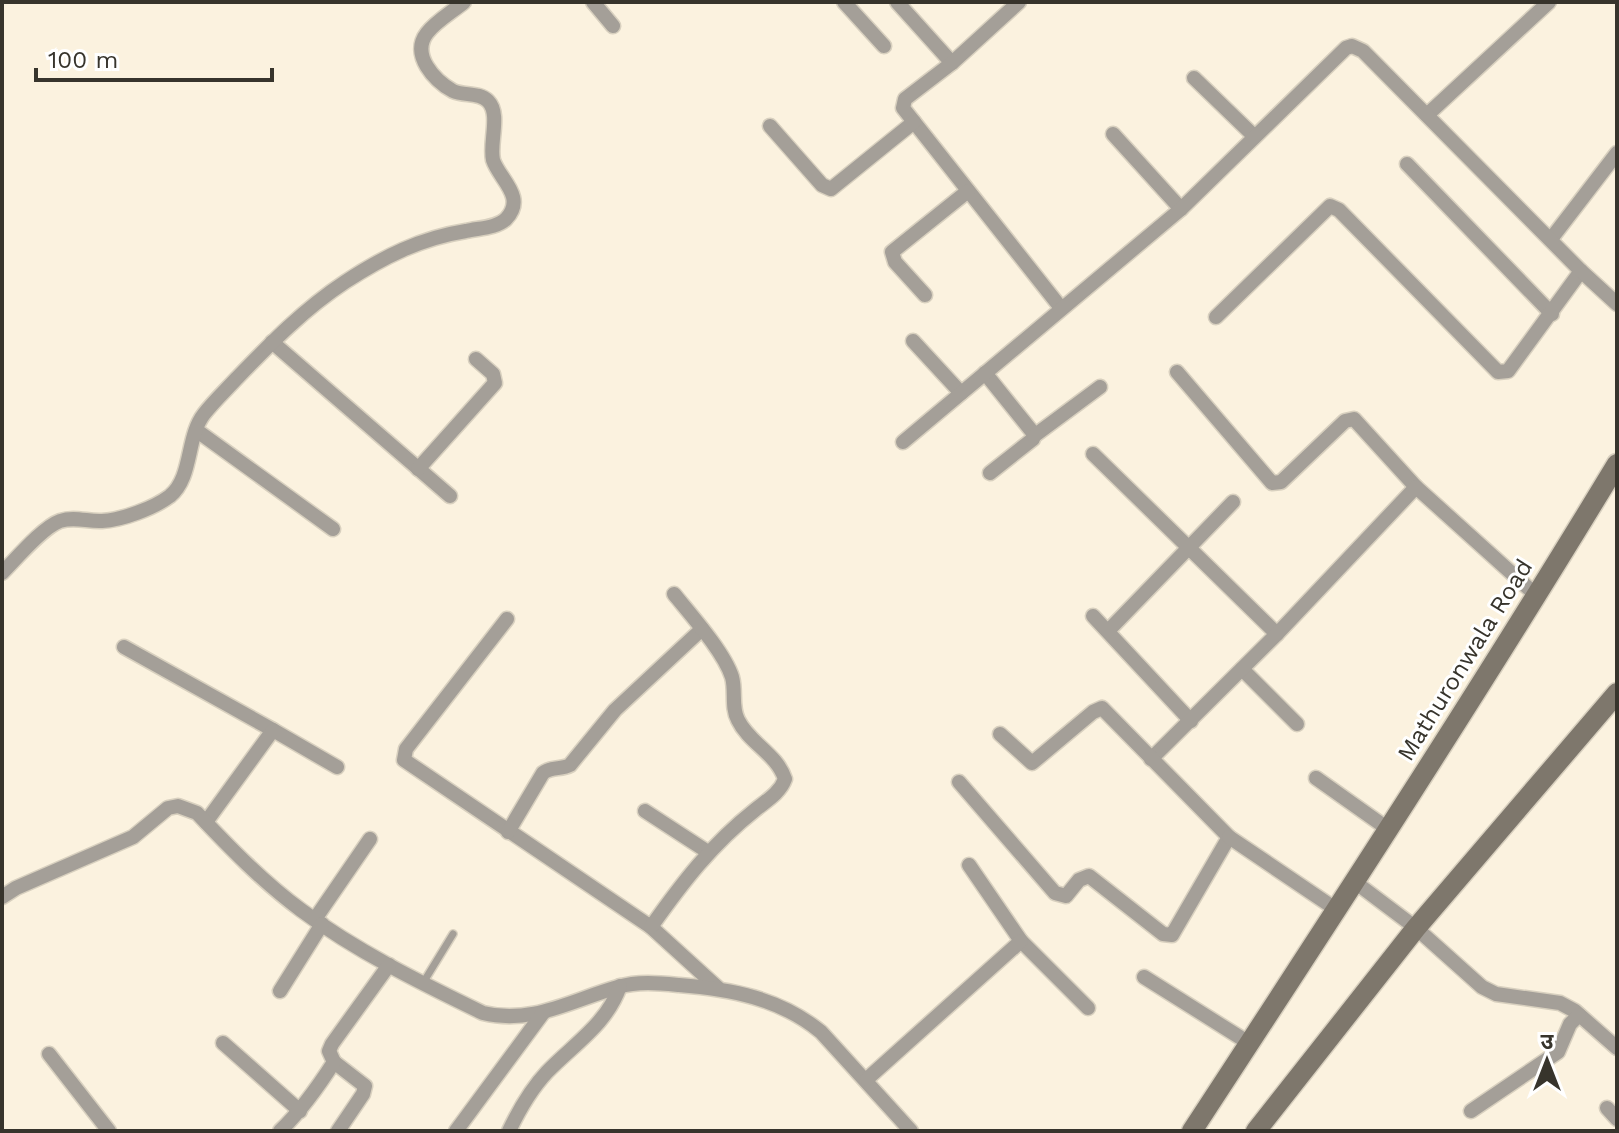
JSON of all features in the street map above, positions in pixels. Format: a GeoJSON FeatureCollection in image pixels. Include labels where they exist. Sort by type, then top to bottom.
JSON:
{"type":"FeatureCollection","features":[{"type":"Feature","properties":{"kind":"street"},"geometry":{"type":"LineString","coordinates":[[2,573],[54,523],[72,518],[102,521],[117,518],[168,498],[177,489],[183,475],[204,414],[272,342],[318,300],[404,247],[440,235],[505,221],[513,195],[494,161],[493,110],[488,101],[480,96],[456,93],[442,83],[428,70],[422,56],[421,45],[427,33],[464,2]]}},
{"type":"Feature","properties":{"kind":"street"},"geometry":{"type":"LineString","coordinates":[[593,2],[613,26]]}},
{"type":"Feature","properties":{"kind":"street"},"geometry":{"type":"LineString","coordinates":[[844,2],[884,46]]}},
{"type":"Feature","properties":{"kind":"street"},"geometry":{"type":"LineString","coordinates":[[1019,2],[952,63],[905,99],[903,108],[1061,308]]}},
{"type":"Feature","properties":{"kind":"street"},"geometry":{"type":"LineString","coordinates":[[1427,115],[1549,2]]}},
{"type":"Feature","properties":{"kind":"street"},"geometry":{"type":"LineString","coordinates":[[906,5],[952,63]]}},
{"type":"Feature","properties":{"kind":"street"},"geometry":{"type":"LineString","coordinates":[[903,442],[1181,209],[1346,48],[1352,46],[1363,51],[1617,304]]}},
{"type":"Feature","properties":{"kind":"street"},"geometry":{"type":"LineString","coordinates":[[1194,78],[1254,136]]}},
{"type":"Feature","properties":{"kind":"street"},"geometry":{"type":"LineString","coordinates":[[770,126],[822,185],[831,189],[914,122]]}},
{"type":"Feature","properties":{"kind":"street"},"geometry":{"type":"LineString","coordinates":[[1113,134],[1181,209]]}},
{"type":"Feature","properties":{"kind":"street"},"geometry":{"type":"LineString","coordinates":[[1551,239],[1617,153]]}},
{"type":"Feature","properties":{"kind":"street"},"geometry":{"type":"LineString","coordinates":[[1407,164],[1552,314]]}},
{"type":"Feature","properties":{"kind":"street"},"geometry":{"type":"LineString","coordinates":[[925,295],[895,262],[892,252],[968,191]]}},
{"type":"Feature","properties":{"kind":"street"},"geometry":{"type":"LineString","coordinates":[[1216,317],[1330,206],[1339,210],[1498,372],[1508,371],[1581,271]]}},
{"type":"Feature","properties":{"kind":"street"},"geometry":{"type":"LineString","coordinates":[[913,341],[961,393]]}},
{"type":"Feature","properties":{"kind":"street"},"geometry":{"type":"LineString","coordinates":[[272,342],[450,496]]}},
{"type":"Feature","properties":{"kind":"street"},"geometry":{"type":"LineString","coordinates":[[418,469],[495,383],[493,374],[476,359]]}},
{"type":"Feature","properties":{"kind":"street"},"geometry":{"type":"LineString","coordinates":[[1177,372],[1272,483],[1281,482],[1345,421],[1354,419],[1416,487],[1537,596]]}},
{"type":"Feature","properties":{"kind":"street"},"geometry":{"type":"LineString","coordinates":[[985,373],[1034,432],[1034,436]]}},
{"type":"Feature","properties":{"kind":"street"},"geometry":{"type":"LineString","coordinates":[[990,473],[1100,387]]}},
{"type":"Feature","properties":{"kind":"street"},"geometry":{"type":"LineString","coordinates":[[196,430],[333,529]]}},
{"type":"Feature","properties":{"kind":"street"},"geometry":{"type":"LineString","coordinates":[[1093,454],[1277,634]]}},
{"type":"Feature","properties":{"kind":"street","name":"Mathuronwala Road"},"geometry":{"type":"LineString","coordinates":[[1192,1131],[1355,882],[1617,464]]}},
{"type":"Feature","properties":{"kind":"street"},"geometry":{"type":"LineString","coordinates":[[1151,759],[1277,634],[1416,487]]}},
{"type":"Feature","properties":{"kind":"street"},"geometry":{"type":"LineString","coordinates":[[1108,631],[1233,502]]}},
{"type":"Feature","properties":{"kind":"street"},"geometry":{"type":"LineString","coordinates":[[651,927],[708,852],[776,793],[785,779],[778,764],[737,718],[731,673],[674,594]]}},
{"type":"Feature","properties":{"kind":"street"},"geometry":{"type":"LineString","coordinates":[[1093,616],[1191,721]]}},
{"type":"Feature","properties":{"kind":"street"},"geometry":{"type":"LineString","coordinates":[[507,619],[403,754],[406,764],[651,927],[719,988]]}},
{"type":"Feature","properties":{"kind":"street"},"geometry":{"type":"LineString","coordinates":[[508,832],[543,773],[548,769],[570,765],[615,710],[702,629]]}},
{"type":"Feature","properties":{"kind":"street"},"geometry":{"type":"LineString","coordinates":[[124,647],[337,767]]}},
{"type":"Feature","properties":{"kind":"street"},"geometry":{"type":"LineString","coordinates":[[1242,669],[1297,724]]}},
{"type":"Feature","properties":{"kind":"street"},"geometry":{"type":"LineString","coordinates":[[1256,1131],[1416,928],[1617,693]]}},
{"type":"Feature","properties":{"kind":"street"},"geometry":{"type":"LineString","coordinates":[[1000,734],[1032,763],[1093,712],[1102,708],[1229,837],[1337,910]]}},
{"type":"Feature","properties":{"kind":"street"},"geometry":{"type":"LineString","coordinates":[[206,822],[273,730]]}},
{"type":"Feature","properties":{"kind":"street"},"geometry":{"type":"LineString","coordinates":[[1316,778],[1388,829]]}},
{"type":"Feature","properties":{"kind":"street"},"geometry":{"type":"LineString","coordinates":[[959,782],[1055,893],[1066,896],[1079,880],[1089,876],[1168,936],[1176,931],[1229,837]]}},
{"type":"Feature","properties":{"kind":"street"},"geometry":{"type":"LineString","coordinates":[[2,897],[133,837],[168,808],[189,808],[250,865],[319,921],[389,965],[483,1013],[503,1018],[543,1013],[620,986],[657,983],[719,988],[759,998],[805,1018],[867,1079],[911,1131]]}},
{"type":"Feature","properties":{"kind":"street"},"geometry":{"type":"LineString","coordinates":[[645,811],[708,852]]}},
{"type":"Feature","properties":{"kind":"street"},"geometry":{"type":"LineString","coordinates":[[280,991],[370,839]]}},
{"type":"Feature","properties":{"kind":"street"},"geometry":{"type":"LineString","coordinates":[[969,865],[1021,941],[1088,1008]]}},
{"type":"Feature","properties":{"kind":"street"},"geometry":{"type":"LineString","coordinates":[[1355,882],[1416,928],[1482,987],[1496,994],[1560,1003],[1617,1048]]}},
{"type":"Feature","properties":{"kind":"street"},"geometry":{"type":"LineString","coordinates":[[867,1079],[1021,941]]}},
{"type":"Feature","properties":{"kind":"street"},"geometry":{"type":"LineString","coordinates":[[338,1131],[363,1094],[365,1086],[329,1057],[332,1044],[389,965]]}},
{"type":"Feature","properties":{"kind":"street"},"geometry":{"type":"LineString","coordinates":[[1144,977],[1249,1043]]}},
{"type":"Feature","properties":{"kind":"street"},"geometry":{"type":"LineString","coordinates":[[509,1131],[539,1082],[609,1012],[620,986]]}},
{"type":"Feature","properties":{"kind":"street"},"geometry":{"type":"LineString","coordinates":[[456,1131],[543,1013]]}},
{"type":"Feature","properties":{"kind":"street"},"geometry":{"type":"LineString","coordinates":[[1471,1111],[1556,1054],[1570,1024],[1579,1015]]}},
{"type":"Feature","properties":{"kind":"street"},"geometry":{"type":"LineString","coordinates":[[223,1043],[300,1111]]}},
{"type":"Feature","properties":{"kind":"street"},"geometry":{"type":"LineString","coordinates":[[49,1054],[109,1131]]}},
{"type":"Feature","properties":{"kind":"street"},"geometry":{"type":"LineString","coordinates":[[280,1131],[300,1111],[334,1062]]}},
{"type":"Feature","properties":{"kind":"lane"},"geometry":{"type":"LineString","coordinates":[[423,983],[453,934]]}}]}
